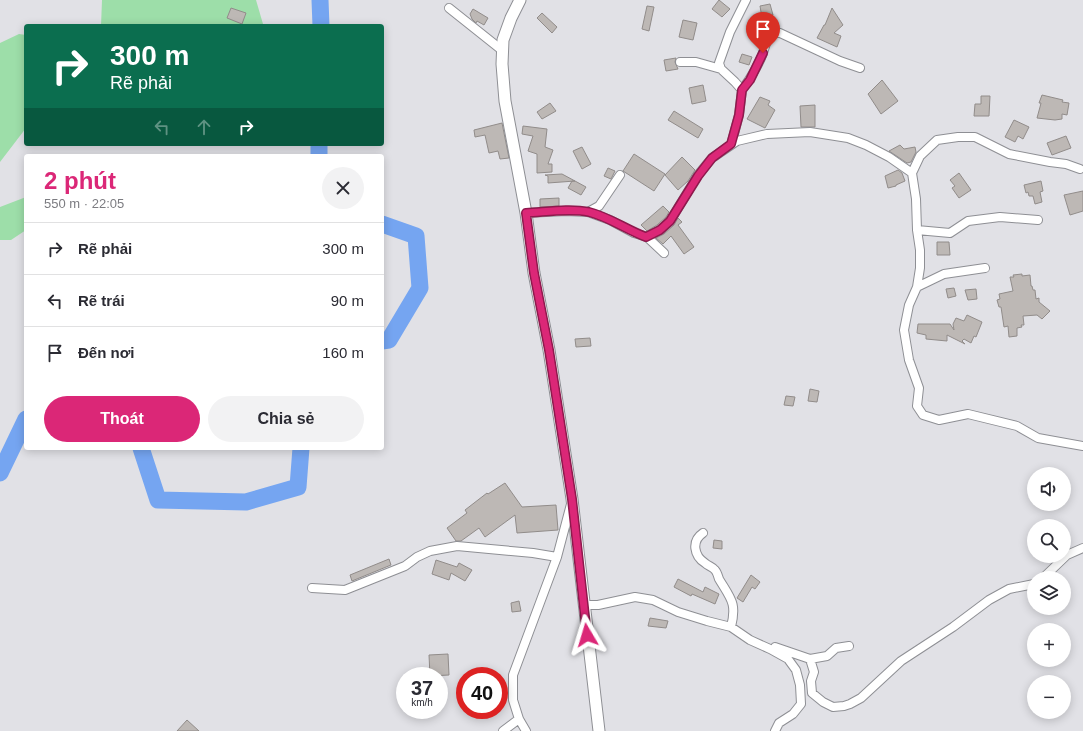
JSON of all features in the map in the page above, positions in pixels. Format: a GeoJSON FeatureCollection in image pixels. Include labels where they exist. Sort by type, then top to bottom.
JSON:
{"type":"FeatureCollection","features":[{"type":"Feature","properties":{"kind":"street"},"geometry":{"type":"LineString","coordinates":[[520,0],[511,18],[504,40],[502,64],[505,101],[526,213],[534,273],[549,350],[572,499],[599,731]]}},
{"type":"Feature","properties":{"kind":"street"},"geometry":{"type":"LineString","coordinates":[[721,69],[719,63],[722,51],[746,0]]}},
{"type":"Feature","properties":{"kind":"street"},"geometry":{"type":"LineString","coordinates":[[449,8],[503,50]]}},
{"type":"Feature","properties":{"kind":"street"},"geometry":{"type":"LineString","coordinates":[[731,144],[739,115],[742,90],[750,80],[763,53],[765,41],[771,32],[780,33],[840,61],[860,68]]}},
{"type":"Feature","properties":{"kind":"street"},"geometry":{"type":"LineString","coordinates":[[680,62],[703,63],[721,69],[742,90]]}},
{"type":"Feature","properties":{"kind":"street"},"geometry":{"type":"LineString","coordinates":[[646,237],[660,230],[670,221],[698,176],[712,158],[737,141],[767,134],[810,132],[848,138],[866,145],[889,157],[912,174]]}},
{"type":"Feature","properties":{"kind":"street"},"geometry":{"type":"LineString","coordinates":[[1080,169],[1066,164],[1009,154],[975,137],[958,137],[937,140],[920,156],[912,174],[916,199],[920,268],[917,287],[908,305],[904,330],[909,360],[919,388],[917,406],[923,415],[939,420],[968,414],[1017,426],[1038,438],[1083,446]]}},
{"type":"Feature","properties":{"kind":"street"},"geometry":{"type":"LineString","coordinates":[[588,212],[599,206],[620,175]]}},
{"type":"Feature","properties":{"kind":"street"},"geometry":{"type":"LineString","coordinates":[[526,213],[566,211],[588,212],[610,220],[634,233],[646,237],[664,254]]}},
{"type":"Feature","properties":{"kind":"street"},"geometry":{"type":"LineString","coordinates":[[917,230],[950,233],[968,221],[1000,217],[1038,220]]}},
{"type":"Feature","properties":{"kind":"street"},"geometry":{"type":"LineString","coordinates":[[917,287],[944,274],[985,268]]}},
{"type":"Feature","properties":{"kind":"street"},"geometry":{"type":"LineString","coordinates":[[526,731],[519,719],[513,700],[513,675],[557,557],[572,499]]}},
{"type":"Feature","properties":{"kind":"street"},"geometry":{"type":"LineString","coordinates":[[703,533],[698,536],[694,545],[696,553],[703,562],[715,570],[718,578],[732,600],[734,613],[731,627]]}},
{"type":"Feature","properties":{"kind":"street"},"geometry":{"type":"LineString","coordinates":[[312,588],[345,590],[404,566],[417,557],[430,551],[457,546],[533,553],[557,557]]}},
{"type":"Feature","properties":{"kind":"street"},"geometry":{"type":"LineString","coordinates":[[1050,571],[1067,555],[1083,548]]}},
{"type":"Feature","properties":{"kind":"street"},"geometry":{"type":"LineString","coordinates":[[810,659],[814,672],[811,681],[812,693],[823,702],[833,707],[844,706],[861,698],[900,661],[953,627],[989,600],[1009,589],[1027,585]]}},
{"type":"Feature","properties":{"kind":"street"},"geometry":{"type":"LineString","coordinates":[[584,605],[598,605],[635,597],[653,600],[678,612],[731,627],[750,640],[788,659],[796,670],[800,685],[801,704],[793,714],[779,723],[775,731]]}},
{"type":"Feature","properties":{"kind":"street"},"geometry":{"type":"LineString","coordinates":[[750,640],[764,642],[793,654],[810,659],[827,656],[836,648],[849,646]]}},
{"type":"Feature","properties":{"kind":"street"},"geometry":{"type":"LineString","coordinates":[[503,731],[519,719]]}},
{"type":"Feature","properties":{"kind":"green space"},"geometry":{"type":"Polygon","coordinates":[[[102,0],[256,0],[263,24],[101,24],[102,0]]]}},
{"type":"Feature","properties":{"kind":"green space"},"geometry":{"type":"Polygon","coordinates":[[[19,34],[24,35],[24,131],[0,162],[0,43],[19,34]]]}},
{"type":"Feature","properties":{"kind":"green space"},"geometry":{"type":"Polygon","coordinates":[[[24,198],[24,231],[11,240],[0,240],[0,207],[24,198]]]}},
{"type":"Feature","properties":{"kind":"building"},"geometry":{"type":"Polygon","coordinates":[[[719,0],[730,9],[722,17],[712,9],[719,0]]]}},
{"type":"Feature","properties":{"kind":"building"},"geometry":{"type":"Polygon","coordinates":[[[770,4],[773,15],[762,18],[760,6],[770,4]]]}},
{"type":"Feature","properties":{"kind":"building"},"geometry":{"type":"Polygon","coordinates":[[[647,6],[654,7],[649,31],[642,29],[647,6]]]}},
{"type":"Feature","properties":{"kind":"building"},"geometry":{"type":"Polygon","coordinates":[[[231,8],[246,13],[242,24],[227,18],[231,8]]]}},
{"type":"Feature","properties":{"kind":"building"},"geometry":{"type":"Polygon","coordinates":[[[832,8],[843,25],[834,33],[841,36],[837,47],[817,38],[825,25],[832,8]]]}},
{"type":"Feature","properties":{"kind":"building"},"geometry":{"type":"Polygon","coordinates":[[[473,9],[488,18],[484,25],[477,21],[476,23],[472,19],[470,14],[473,9]]]}},
{"type":"Feature","properties":{"kind":"building"},"geometry":{"type":"Polygon","coordinates":[[[542,13],[557,27],[552,33],[537,18],[542,13]]]}},
{"type":"Feature","properties":{"kind":"building"},"geometry":{"type":"Polygon","coordinates":[[[683,20],[697,23],[693,40],[679,37],[683,20]]]}},
{"type":"Feature","properties":{"kind":"building"},"geometry":{"type":"Polygon","coordinates":[[[742,54],[752,57],[749,65],[739,62],[742,54]]]}},
{"type":"Feature","properties":{"kind":"building"},"geometry":{"type":"Polygon","coordinates":[[[676,58],[675,62],[678,69],[666,71],[664,60],[676,58]]]}},
{"type":"Feature","properties":{"kind":"building"},"geometry":{"type":"Polygon","coordinates":[[[882,80],[898,101],[881,114],[868,94],[882,80]]]}},
{"type":"Feature","properties":{"kind":"building"},"geometry":{"type":"Polygon","coordinates":[[[703,85],[706,101],[692,104],[689,88],[703,85]]]}},
{"type":"Feature","properties":{"kind":"building"},"geometry":{"type":"Polygon","coordinates":[[[1042,95],[1069,103],[1067,115],[1062,114],[1062,119],[1055,120],[1037,118],[1041,103],[1039,103],[1042,95]]]}},
{"type":"Feature","properties":{"kind":"building"},"geometry":{"type":"Polygon","coordinates":[[[981,96],[990,96],[989,116],[974,116],[975,104],[981,104],[981,96]]]}},
{"type":"Feature","properties":{"kind":"building"},"geometry":{"type":"Polygon","coordinates":[[[760,97],[770,101],[768,105],[775,110],[765,128],[747,119],[760,97]]]}},
{"type":"Feature","properties":{"kind":"building"},"geometry":{"type":"Polygon","coordinates":[[[550,103],[556,111],[542,119],[537,112],[550,103]]]}},
{"type":"Feature","properties":{"kind":"building"},"geometry":{"type":"Polygon","coordinates":[[[815,105],[815,127],[801,127],[800,106],[815,105]]]}},
{"type":"Feature","properties":{"kind":"building"},"geometry":{"type":"Polygon","coordinates":[[[674,111],[703,129],[698,138],[668,120],[674,111]]]}},
{"type":"Feature","properties":{"kind":"building"},"geometry":{"type":"Polygon","coordinates":[[[1014,120],[1029,127],[1023,139],[1018,136],[1015,142],[1005,137],[1014,120]]]}},
{"type":"Feature","properties":{"kind":"building"},"geometry":{"type":"Polygon","coordinates":[[[502,123],[509,158],[500,159],[498,151],[489,153],[485,135],[475,137],[474,130],[502,123]]]}},
{"type":"Feature","properties":{"kind":"building"},"geometry":{"type":"Polygon","coordinates":[[[523,126],[547,129],[545,147],[553,150],[548,164],[552,164],[552,172],[537,173],[537,154],[528,151],[533,136],[522,134],[523,126]]]}},
{"type":"Feature","properties":{"kind":"building"},"geometry":{"type":"Polygon","coordinates":[[[1066,136],[1071,148],[1052,155],[1047,143],[1066,136]]]}},
{"type":"Feature","properties":{"kind":"building"},"geometry":{"type":"Polygon","coordinates":[[[900,145],[904,149],[915,147],[916,152],[911,162],[907,163],[889,151],[900,145]]]}},
{"type":"Feature","properties":{"kind":"building"},"geometry":{"type":"Polygon","coordinates":[[[582,147],[591,164],[582,169],[573,151],[582,147]]]}},
{"type":"Feature","properties":{"kind":"building"},"geometry":{"type":"Polygon","coordinates":[[[634,154],[665,174],[654,191],[623,171],[634,154]]]}},
{"type":"Feature","properties":{"kind":"building"},"geometry":{"type":"Polygon","coordinates":[[[682,157],[695,170],[688,181],[678,190],[665,175],[682,157]]]}},
{"type":"Feature","properties":{"kind":"building"},"geometry":{"type":"Polygon","coordinates":[[[608,168],[615,171],[611,179],[604,176],[608,168]]]}},
{"type":"Feature","properties":{"kind":"building"},"geometry":{"type":"Polygon","coordinates":[[[898,170],[902,173],[905,181],[888,188],[885,176],[898,170]]]}},
{"type":"Feature","properties":{"kind":"building"},"geometry":{"type":"Polygon","coordinates":[[[959,173],[971,190],[959,198],[952,188],[955,186],[950,180],[959,173]]]}},
{"type":"Feature","properties":{"kind":"building"},"geometry":{"type":"Polygon","coordinates":[[[562,174],[575,181],[548,183],[548,176],[545,175],[562,174]]]}},
{"type":"Feature","properties":{"kind":"building"},"geometry":{"type":"Polygon","coordinates":[[[572,181],[586,187],[581,195],[568,188],[572,181]]]}},
{"type":"Feature","properties":{"kind":"building"},"geometry":{"type":"Polygon","coordinates":[[[1041,181],[1043,191],[1040,192],[1042,202],[1035,204],[1033,196],[1029,196],[1028,192],[1026,193],[1024,185],[1041,181]]]}},
{"type":"Feature","properties":{"kind":"building"},"geometry":{"type":"Polygon","coordinates":[[[1083,191],[1083,211],[1070,215],[1064,195],[1083,191]]]}},
{"type":"Feature","properties":{"kind":"building"},"geometry":{"type":"Polygon","coordinates":[[[559,198],[559,206],[540,207],[540,199],[559,198]]]}},
{"type":"Feature","properties":{"kind":"building"},"geometry":{"type":"Polygon","coordinates":[[[663,206],[669,212],[666,217],[647,231],[641,225],[663,206]]]}},
{"type":"Feature","properties":{"kind":"building"},"geometry":{"type":"Polygon","coordinates":[[[678,218],[682,222],[678,225],[694,247],[684,254],[671,236],[663,244],[656,238],[664,234],[674,225],[678,218]]]}},
{"type":"Feature","properties":{"kind":"building"},"geometry":{"type":"Polygon","coordinates":[[[937,242],[949,242],[950,255],[937,255],[937,242]]]}},
{"type":"Feature","properties":{"kind":"building"},"geometry":{"type":"Polygon","coordinates":[[[1022,274],[1022,276],[1030,275],[1031,286],[1033,290],[1035,290],[1036,299],[1039,298],[1039,302],[1050,311],[1042,319],[1037,315],[1023,316],[1024,325],[1017,328],[1017,336],[1009,337],[1008,326],[1004,327],[1001,307],[999,307],[997,300],[1000,299],[999,294],[1013,291],[1010,277],[1014,277],[1013,275],[1022,274]]]}},
{"type":"Feature","properties":{"kind":"building"},"geometry":{"type":"Polygon","coordinates":[[[954,288],[956,296],[948,298],[946,289],[954,288]]]}},
{"type":"Feature","properties":{"kind":"building"},"geometry":{"type":"Polygon","coordinates":[[[976,289],[977,299],[968,300],[965,290],[976,289]]]}},
{"type":"Feature","properties":{"kind":"building"},"geometry":{"type":"Polygon","coordinates":[[[967,315],[982,322],[976,337],[974,336],[971,343],[964,339],[962,341],[965,344],[947,335],[947,341],[926,339],[926,335],[917,333],[918,324],[950,324],[954,330],[953,324],[956,318],[964,321],[967,315]]]}},
{"type":"Feature","properties":{"kind":"building"},"geometry":{"type":"Polygon","coordinates":[[[590,338],[591,346],[576,347],[575,339],[590,338]]]}},
{"type":"Feature","properties":{"kind":"building"},"geometry":{"type":"Polygon","coordinates":[[[810,389],[819,391],[817,402],[808,401],[810,389]]]}},
{"type":"Feature","properties":{"kind":"building"},"geometry":{"type":"Polygon","coordinates":[[[786,396],[795,397],[793,406],[784,405],[786,396]]]}},
{"type":"Feature","properties":{"kind":"building"},"geometry":{"type":"Polygon","coordinates":[[[505,483],[522,507],[556,505],[558,530],[517,533],[515,515],[485,537],[479,528],[461,541],[456,541],[447,528],[467,513],[465,510],[487,493],[488,494],[505,483]]]}},
{"type":"Feature","properties":{"kind":"building"},"geometry":{"type":"Polygon","coordinates":[[[714,540],[722,541],[722,549],[713,548],[714,540]]]}},
{"type":"Feature","properties":{"kind":"building"},"geometry":{"type":"Polygon","coordinates":[[[389,559],[391,565],[352,581],[350,575],[389,559]]]}},
{"type":"Feature","properties":{"kind":"building"},"geometry":{"type":"Polygon","coordinates":[[[436,560],[457,567],[459,563],[472,570],[465,581],[451,573],[449,580],[432,574],[436,560]]]}},
{"type":"Feature","properties":{"kind":"building"},"geometry":{"type":"Polygon","coordinates":[[[751,575],[760,582],[755,589],[752,587],[743,602],[737,598],[751,575]]]}},
{"type":"Feature","properties":{"kind":"building"},"geometry":{"type":"Polygon","coordinates":[[[678,579],[703,592],[705,587],[719,594],[715,604],[692,594],[691,596],[674,587],[678,579]]]}},
{"type":"Feature","properties":{"kind":"building"},"geometry":{"type":"Polygon","coordinates":[[[519,601],[521,611],[512,612],[511,603],[519,601]]]}},
{"type":"Feature","properties":{"kind":"building"},"geometry":{"type":"Polygon","coordinates":[[[650,618],[668,621],[666,628],[648,626],[650,618]]]}},
{"type":"Feature","properties":{"kind":"building"},"geometry":{"type":"Polygon","coordinates":[[[448,654],[449,675],[448,667],[430,667],[429,655],[448,654]]]}},
{"type":"Feature","properties":{"kind":"building"},"geometry":{"type":"Polygon","coordinates":[[[187,720],[199,731],[177,731],[187,720]]]}},
{"type":"Feature","properties":{"kind":"waterway"},"geometry":{"type":"LineString","coordinates":[[320,0],[321,24]]}},
{"type":"Feature","properties":{"kind":"waterway"},"geometry":{"type":"LineString","coordinates":[[319,146],[319,154]]}},
{"type":"Feature","properties":{"kind":"waterway"},"geometry":{"type":"LineString","coordinates":[[384,225],[416,236],[420,288],[389,340],[384,341]]}},
{"type":"Feature","properties":{"kind":"waterway"},"geometry":{"type":"LineString","coordinates":[[0,473],[24,423]]}},
{"type":"Feature","properties":{"kind":"waterway"},"geometry":{"type":"LineString","coordinates":[[142,450],[158,500],[246,502],[298,487],[301,450]]}},
{"type":"Feature","properties":{"kind":"route"},"geometry":{"type":"LineString","coordinates":[[587,635],[572,499],[549,350],[534,273],[526,213],[566,211],[588,212],[610,220],[634,233],[646,237],[660,230],[670,221],[698,176],[712,158],[731,144],[739,115],[742,90],[750,80],[763,53]]}}]}
